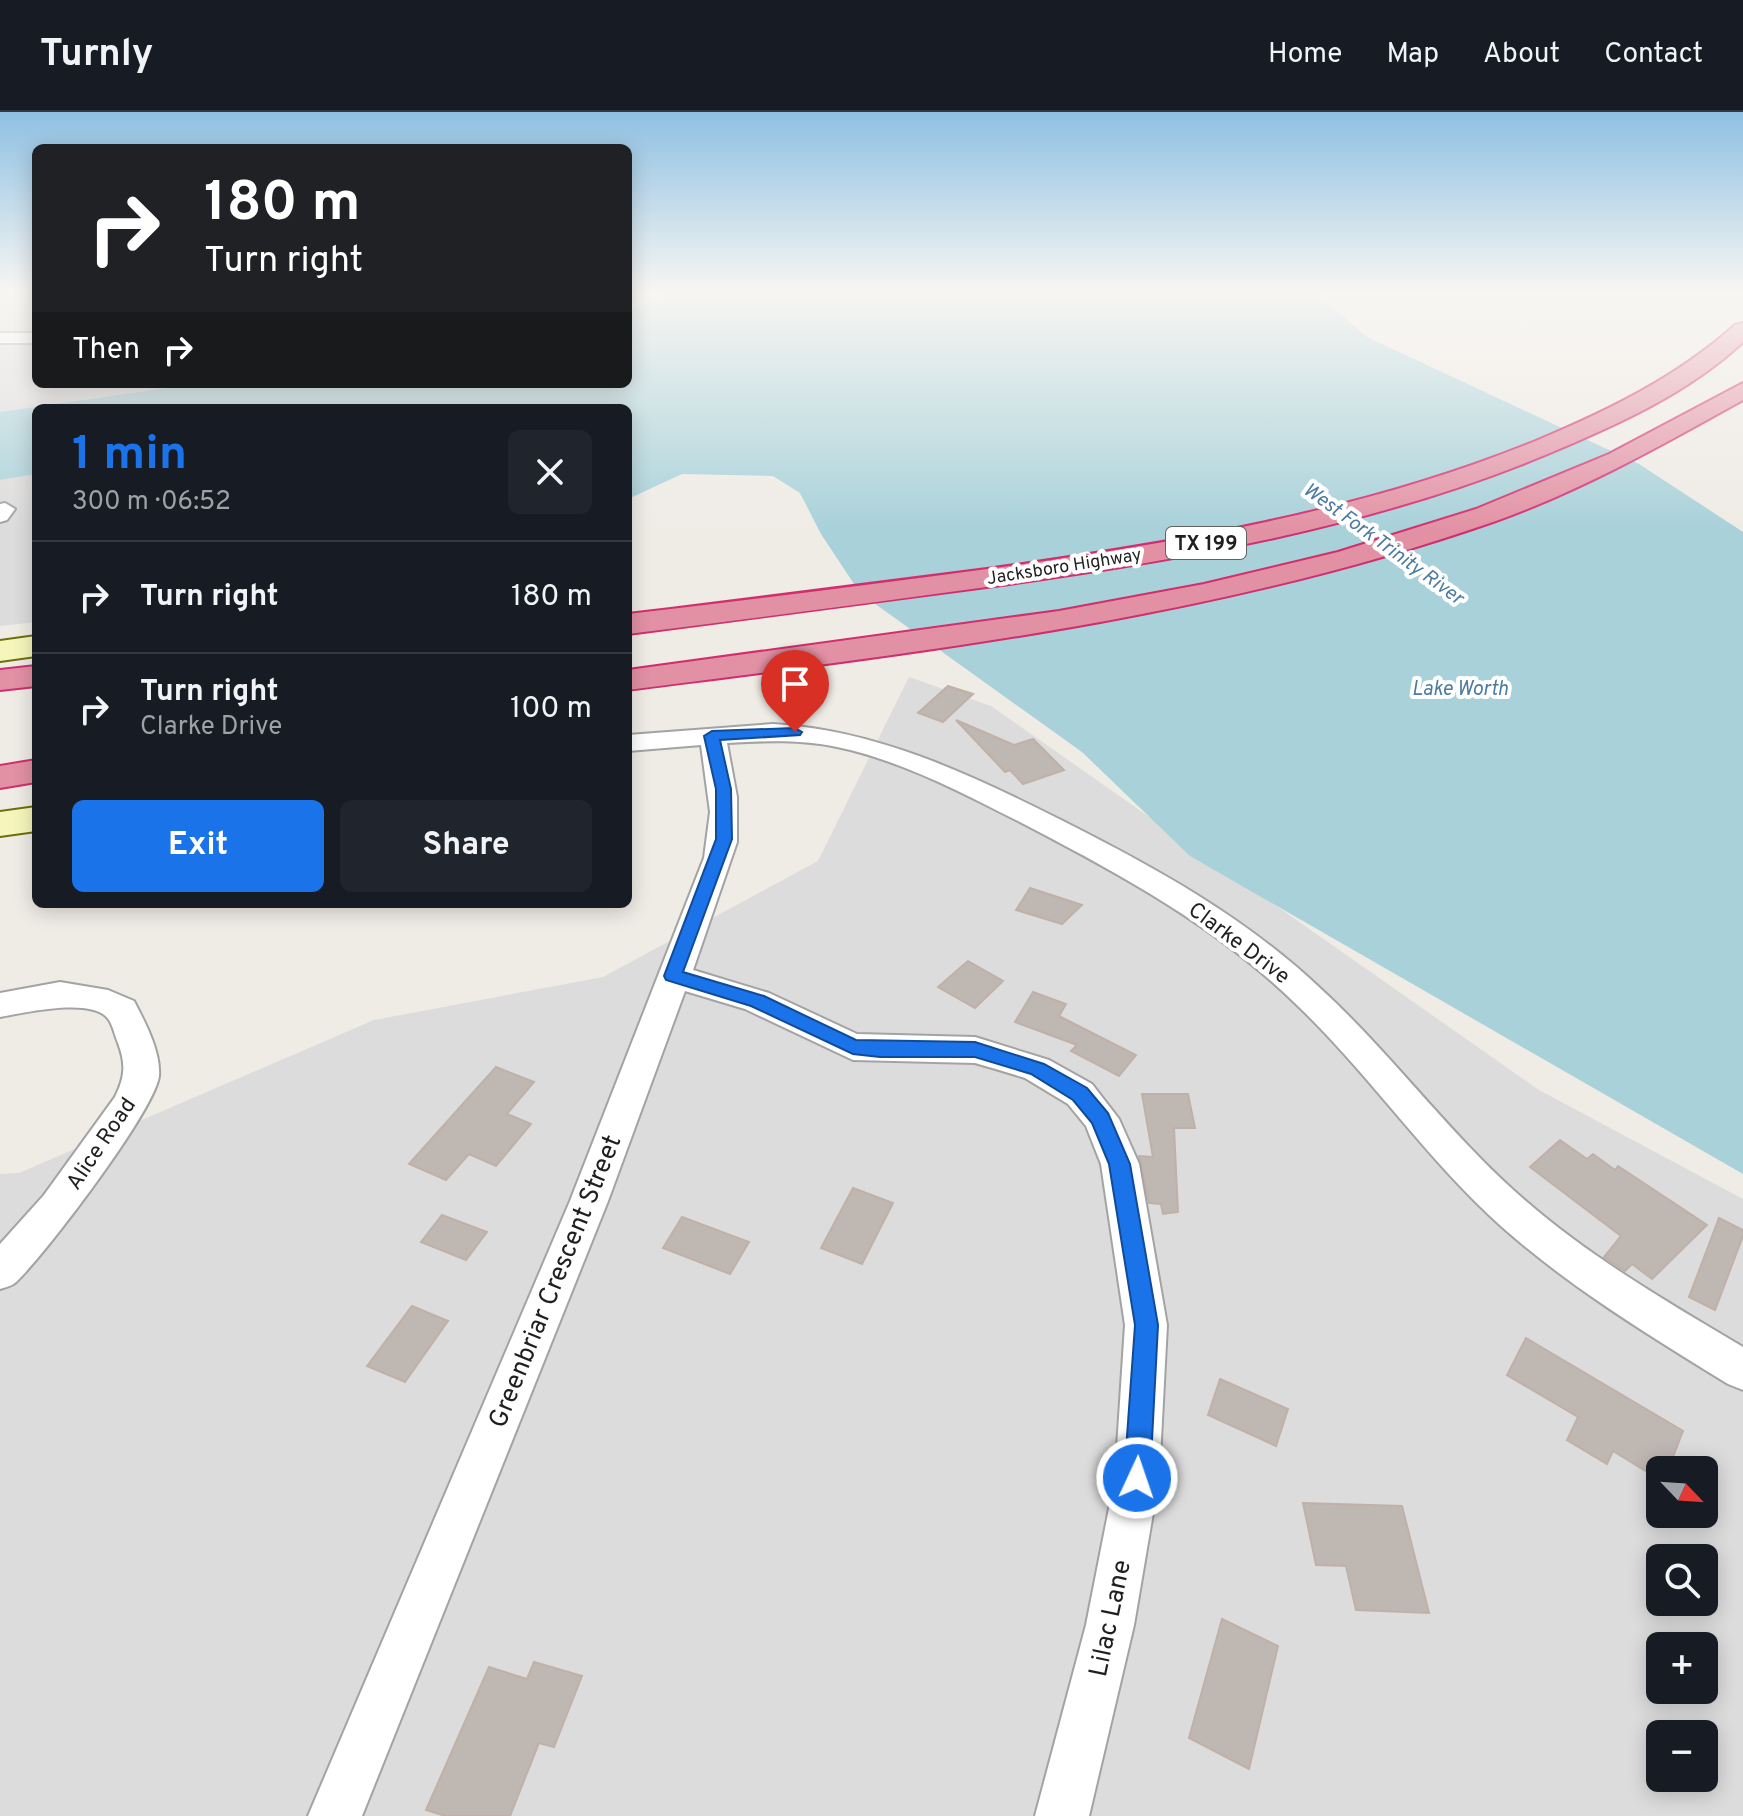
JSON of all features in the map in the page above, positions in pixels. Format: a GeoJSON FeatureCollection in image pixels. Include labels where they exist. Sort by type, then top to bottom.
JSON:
{"type":"FeatureCollection","features":[{"type":"Feature","properties":{"kind":"highway","name":"Jacksboro Highway"},"geometry":{"type":"LineString","coordinates":[[632,623],[1089,564],[1250,535],[1443,486],[1516,460],[1614,417],[1687,373]]}},
{"type":"Feature","properties":{"kind":"highway","name":"TX 199"},"geometry":{"type":"LineString","coordinates":[[632,679],[1093,615],[1343,560],[1540,495],[1642,450],[1743,390]]}},
{"type":"Feature","properties":{"kind":"highway"},"geometry":{"type":"LineString","coordinates":[[0,680],[32,676]]}},
{"type":"Feature","properties":{"kind":"highway"},"geometry":{"type":"LineString","coordinates":[[0,777],[32,772]]}},
{"type":"Feature","properties":{"kind":"main road"},"geometry":{"type":"LineString","coordinates":[[0,651],[32,647]]}},
{"type":"Feature","properties":{"kind":"main road"},"geometry":{"type":"LineString","coordinates":[[0,824],[32,820]]}},
{"type":"Feature","properties":{"kind":"street","name":"Clarke Drive"},"geometry":{"type":"LineString","coordinates":[[632,743],[795,732],[837,740],[903,759],[964,783],[1133,868],[1262,955],[1308,996],[1353,1039],[1468,1168],[1513,1213],[1630,1302],[1743,1370]]}},
{"type":"Feature","properties":{"kind":"street","name":"Greenbriar Crescent Street"},"geometry":{"type":"LineString","coordinates":[[335,1816],[589,1201],[724,839],[724,789],[712,736]]}},
{"type":"Feature","properties":{"kind":"street","name":"Lilac Lane"},"geometry":{"type":"LineString","coordinates":[[673,976],[757,1001],[853,1047],[975,1050],[1037,1069],[1080,1094],[1101,1119],[1120,1164],[1146,1325],[1137,1478],[1110,1625],[1062,1816]]}},
{"type":"Feature","properties":{"kind":"street","name":"Alice Road"},"geometry":{"type":"LineString","coordinates":[[0,1005],[60,994],[108,1002],[122,1010],[142,1060],[141,1080],[128,1106],[57,1206],[0,1272]]}},
{"type":"Feature","properties":{"kind":"shaded area"},"geometry":{"type":"Polygon","coordinates":[[[0,373],[32,373],[32,388],[166,388],[55,404],[32,404],[32,407],[0,412],[0,373]]]}},
{"type":"Feature","properties":{"kind":"shaded area"},"geometry":{"type":"Polygon","coordinates":[[[32,475],[32,622],[0,626],[0,480],[32,475]]]}},
{"type":"Feature","properties":{"kind":"shaded area"},"geometry":{"type":"Polygon","coordinates":[[[909,677],[991,706],[1539,1090],[1743,1199],[1743,1816],[0,1816],[0,1174],[19,1173],[374,1020],[603,977],[818,861],[909,677]]]}},
{"type":"Feature","properties":{"kind":"water","name":"Lake Worth"},"geometry":{"type":"Polygon","coordinates":[[[632,373],[1443,373],[1639,464],[1743,532],[1743,1174],[1190,856],[1082,752],[860,593],[821,534],[800,493],[773,476],[682,474],[632,497],[632,404],[55,404],[166,388],[632,388],[632,373]]]}},
{"type":"Feature","properties":{"kind":"water","name":"Lake Worth"},"geometry":{"type":"Polygon","coordinates":[[[32,407],[32,475],[0,480],[0,412],[32,407]]]}},
{"type":"Feature","properties":{"kind":"building"},"geometry":{"type":"Polygon","coordinates":[[[948,686],[973,694],[943,722],[918,713],[948,686]]]}},
{"type":"Feature","properties":{"kind":"building"},"geometry":{"type":"Polygon","coordinates":[[[956,720],[1014,745],[1033,739],[1064,770],[1023,784],[1010,770],[1005,772],[956,720]]]}},
{"type":"Feature","properties":{"kind":"building"},"geometry":{"type":"Polygon","coordinates":[[[1030,888],[1082,905],[1062,924],[1016,910],[1030,888]]]}},
{"type":"Feature","properties":{"kind":"building"},"geometry":{"type":"Polygon","coordinates":[[[968,961],[1003,981],[975,1008],[938,987],[968,961]]]}},
{"type":"Feature","properties":{"kind":"building"},"geometry":{"type":"Polygon","coordinates":[[[1033,992],[1066,1004],[1059,1016],[1136,1055],[1119,1076],[1071,1051],[1077,1045],[1015,1022],[1033,992]]]}},
{"type":"Feature","properties":{"kind":"building"},"geometry":{"type":"Polygon","coordinates":[[[496,1067],[534,1082],[507,1114],[531,1124],[496,1166],[469,1154],[446,1180],[409,1164],[496,1067]]]}},
{"type":"Feature","properties":{"kind":"building"},"geometry":{"type":"Polygon","coordinates":[[[1142,1094],[1188,1094],[1195,1128],[1174,1128],[1178,1212],[1163,1214],[1161,1204],[1149,1203],[1139,1156],[1153,1157],[1142,1094]]]}},
{"type":"Feature","properties":{"kind":"building"},"geometry":{"type":"Polygon","coordinates":[[[1560,1140],[1587,1159],[1593,1154],[1615,1170],[1618,1166],[1707,1225],[1652,1279],[1632,1264],[1625,1271],[1604,1257],[1621,1236],[1530,1167],[1560,1140]]]}},
{"type":"Feature","properties":{"kind":"building"},"geometry":{"type":"Polygon","coordinates":[[[853,1188],[893,1203],[862,1264],[821,1248],[853,1188]]]}},
{"type":"Feature","properties":{"kind":"building"},"geometry":{"type":"Polygon","coordinates":[[[442,1215],[487,1232],[466,1260],[421,1242],[442,1215]]]}},
{"type":"Feature","properties":{"kind":"building"},"geometry":{"type":"Polygon","coordinates":[[[682,1217],[749,1242],[730,1274],[663,1248],[682,1217]]]}},
{"type":"Feature","properties":{"kind":"building"},"geometry":{"type":"Polygon","coordinates":[[[1719,1218],[1743,1230],[1743,1236],[1715,1310],[1689,1297],[1719,1218]]]}},
{"type":"Feature","properties":{"kind":"building"},"geometry":{"type":"Polygon","coordinates":[[[412,1306],[448,1321],[405,1382],[367,1366],[412,1306]]]}},
{"type":"Feature","properties":{"kind":"building"},"geometry":{"type":"Polygon","coordinates":[[[1526,1338],[1683,1431],[1673,1456],[1646,1456],[1646,1471],[1613,1451],[1607,1464],[1567,1440],[1578,1417],[1507,1375],[1526,1338]]]}},
{"type":"Feature","properties":{"kind":"building"},"geometry":{"type":"Polygon","coordinates":[[[1220,1379],[1288,1409],[1276,1446],[1208,1415],[1220,1379]]]}},
{"type":"Feature","properties":{"kind":"building"},"geometry":{"type":"Polygon","coordinates":[[[1303,1503],[1402,1506],[1429,1613],[1356,1610],[1346,1566],[1316,1565],[1303,1503]]]}},
{"type":"Feature","properties":{"kind":"building"},"geometry":{"type":"Polygon","coordinates":[[[1222,1619],[1278,1646],[1249,1769],[1189,1738],[1222,1619]]]}},
{"type":"Feature","properties":{"kind":"building"},"geometry":{"type":"Polygon","coordinates":[[[534,1662],[582,1676],[554,1747],[539,1743],[510,1816],[445,1816],[426,1810],[489,1667],[527,1679],[534,1662]]]}},
{"type":"Feature","properties":{"kind":"route"},"geometry":{"type":"LineString","coordinates":[[795,732],[712,736],[724,789],[724,839],[673,976],[757,1001],[853,1047],[975,1050],[1037,1069],[1080,1094],[1101,1119],[1120,1164],[1146,1325],[1137,1478]]}},
{"type":"Feature","properties":{"kind":"water label","name":"West Fork Trinity River"},"geometry":{"type":"Point","coordinates":[1384,543]}}]}
